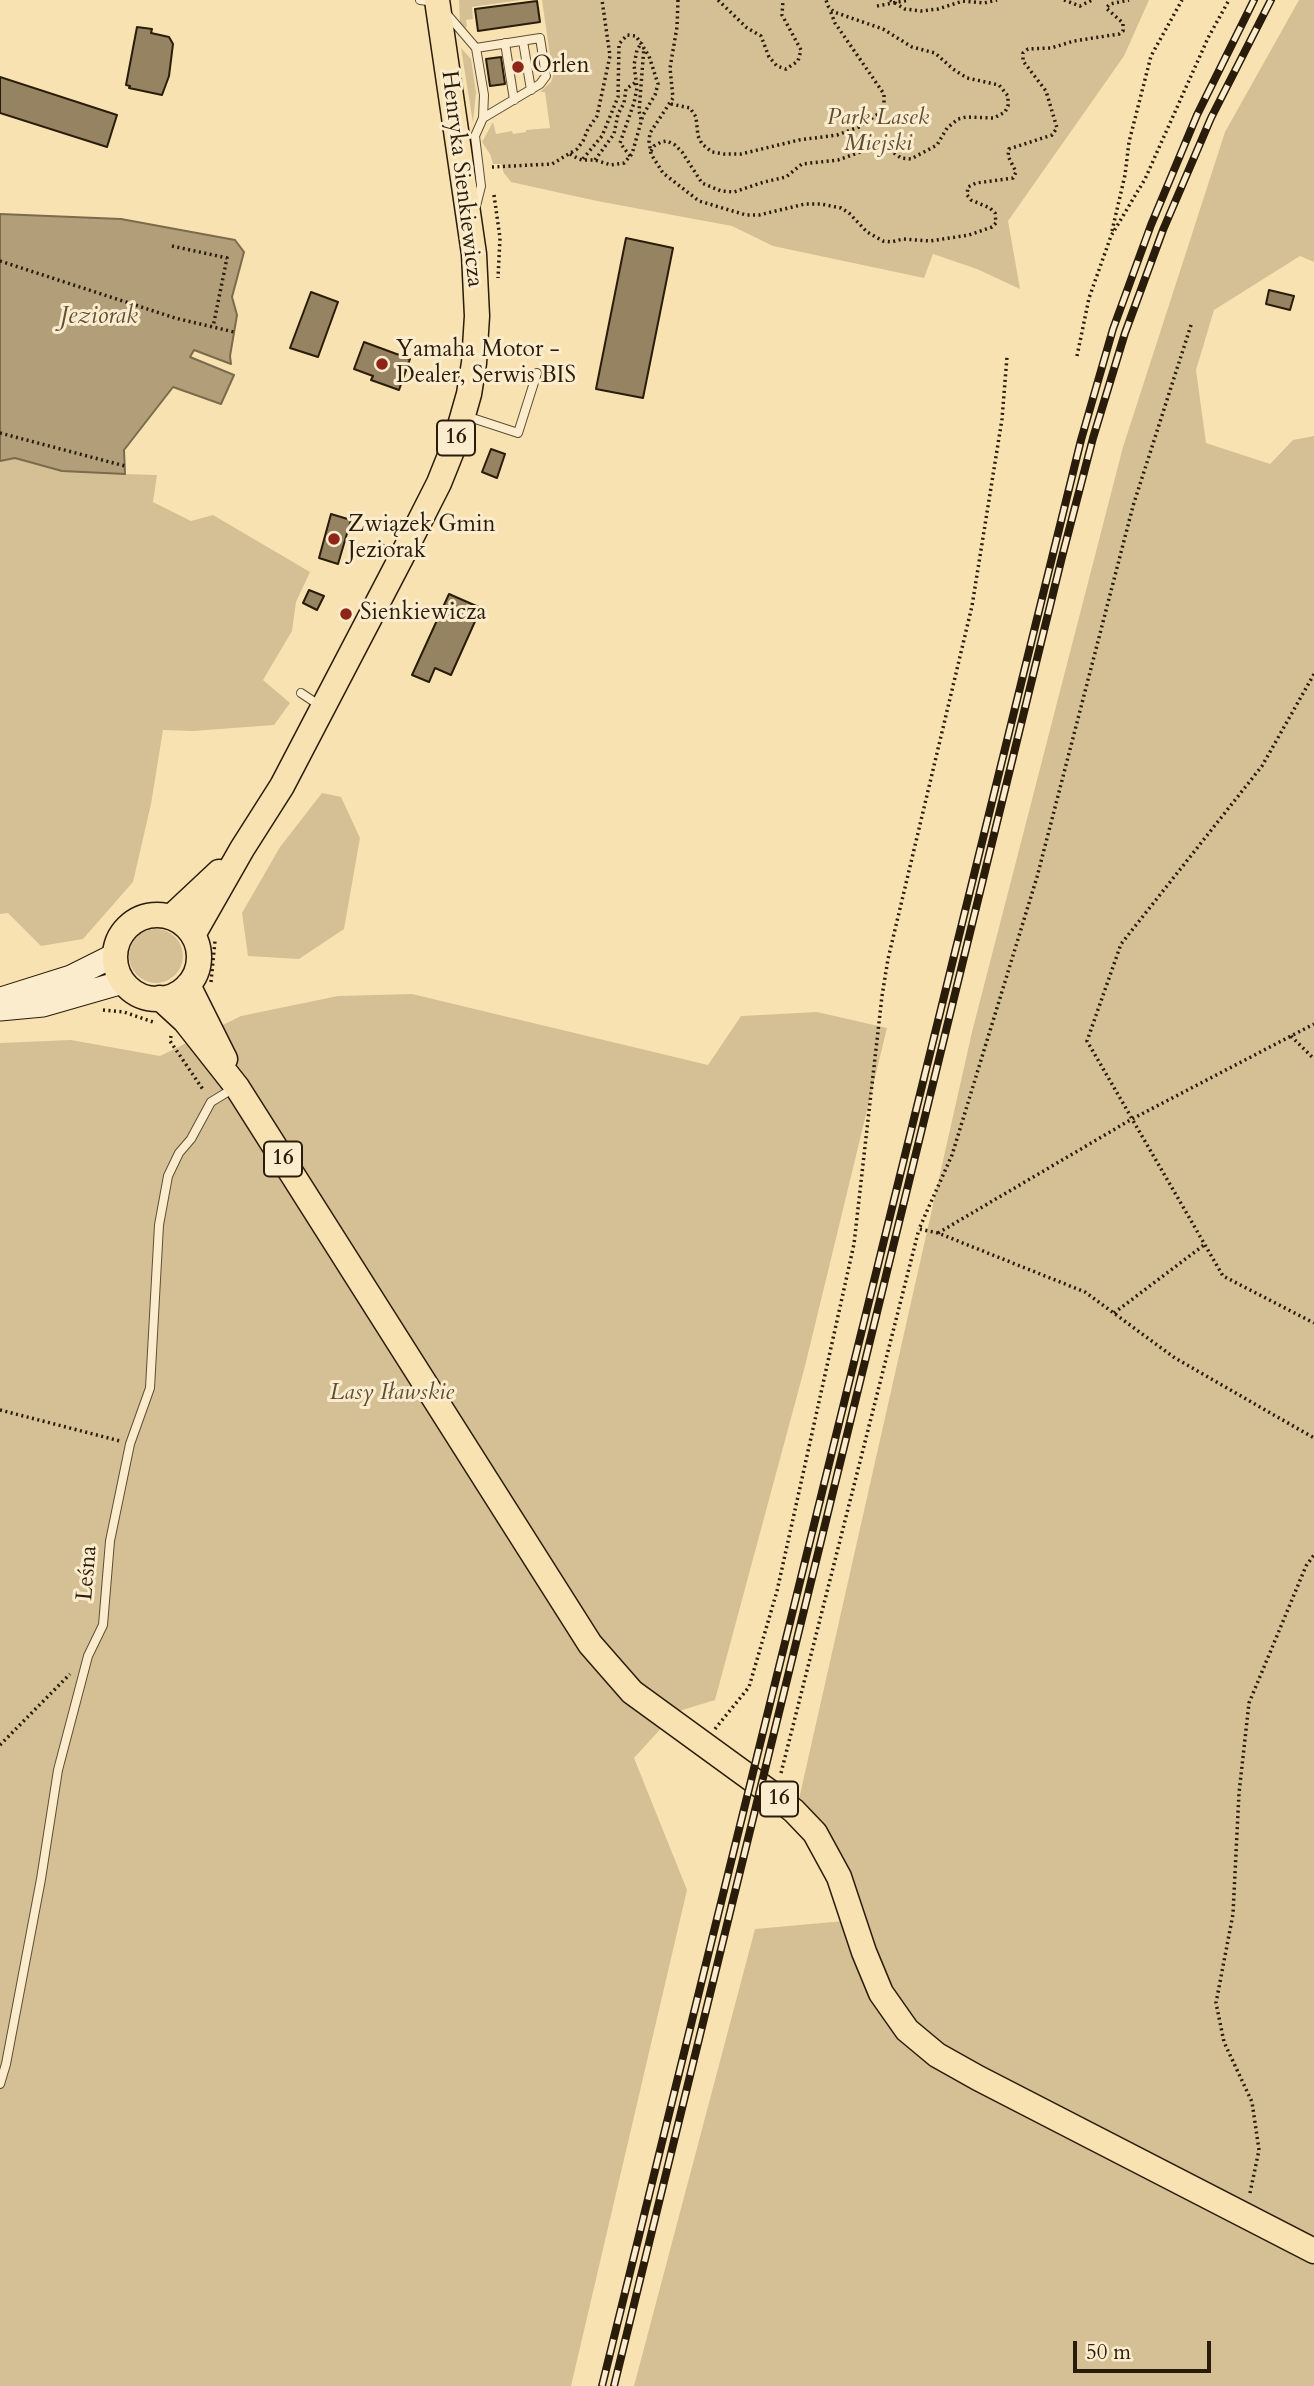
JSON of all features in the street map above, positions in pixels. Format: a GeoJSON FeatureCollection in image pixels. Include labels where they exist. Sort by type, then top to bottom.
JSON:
{"type":"FeatureCollection","features":[{"type":"Feature","properties":{"kind":"main road","name":"Henryka Sienkiewicza"},"geometry":{"type":"LineString","coordinates":[[193,935],[282,786],[402,556],[439,483],[463,415],[474,363],[477,316],[475,267],[471,225],[431,1]]}},
{"type":"Feature","properties":{"kind":"main road","name":"Henryka Sienkiewicza"},"geometry":{"type":"LineString","coordinates":[[171,917],[242,849]]}},
{"type":"Feature","properties":{"kind":"main road"},"geometry":{"type":"LineString","coordinates":[[0,1009],[43,1005],[123,982],[117,971],[115,955],[118,940],[127,927],[140,918],[156,914],[171,917],[184,924],[193,935],[199,961],[188,985],[178,993],[160,998]]}},
{"type":"Feature","properties":{"kind":"main road"},"geometry":{"type":"LineString","coordinates":[[0,1000],[71,977],[115,955]]}},
{"type":"Feature","properties":{"kind":"main road","name":"16"},"geometry":{"type":"LineString","coordinates":[[123,982],[142,996],[160,998],[184,1021],[237,1087],[590,1644],[632,1692],[775,1796],[806,1822],[824,1845],[839,1877],[881,1993],[907,2030],[937,2055],[978,2078],[1314,2251]]}},
{"type":"Feature","properties":{"kind":"main road","name":"16"},"geometry":{"type":"LineString","coordinates":[[188,985],[214,1033],[237,1087]]}},
{"type":"Feature","properties":{"kind":"lane"},"geometry":{"type":"LineString","coordinates":[[431,1],[476,48],[484,95],[483,118],[475,136],[481,186],[471,225]]}},
{"type":"Feature","properties":{"kind":"lane"},"geometry":{"type":"LineString","coordinates":[[476,48],[540,38],[545,78],[531,90],[483,118]]}},
{"type":"Feature","properties":{"kind":"lane"},"geometry":{"type":"LineString","coordinates":[[523,41],[531,90]]}},
{"type":"Feature","properties":{"kind":"lane"},"geometry":{"type":"LineString","coordinates":[[505,43],[514,100]]}},
{"type":"Feature","properties":{"kind":"lane"},"geometry":{"type":"LineString","coordinates":[[463,415],[518,433],[537,373]]}},
{"type":"Feature","properties":{"kind":"lane"},"geometry":{"type":"LineString","coordinates":[[364,554],[372,548],[380,548],[402,556]]}},
{"type":"Feature","properties":{"kind":"lane"},"geometry":{"type":"LineString","coordinates":[[301,693],[323,707]]}},
{"type":"Feature","properties":{"kind":"lane"},"geometry":{"type":"LineString","coordinates":[[211,1102],[237,1087]]}},
{"type":"Feature","properties":{"kind":"lane","name":"Leśna"},"geometry":{"type":"LineString","coordinates":[[0,2084],[41,1879],[58,1770],[88,1656],[103,1625],[110,1541],[130,1444],[150,1388],[159,1225],[168,1176],[211,1102]]}},
{"type":"Feature","properties":{"kind":"path"},"geometry":{"type":"LineString","coordinates":[[489,167],[552,164],[570,154],[583,141],[598,111],[610,51],[602,0]]}},
{"type":"Feature","properties":{"kind":"path"},"geometry":{"type":"LineString","coordinates":[[678,0],[677,27],[670,68],[673,96],[671,104],[661,114],[650,134],[649,144],[651,154],[663,173],[708,205],[746,215],[759,215],[801,204],[821,204],[844,210],[867,232],[883,241],[930,241],[981,233],[994,226],[996,216],[990,208],[971,200],[967,195],[968,187],[1013,178],[1016,172],[1008,156],[1009,149],[1054,134],[1057,128],[1044,87],[1023,61],[1024,51],[1119,34],[1123,31],[1123,23],[1106,8],[1110,4],[1129,0]]}},
{"type":"Feature","properties":{"kind":"path"},"geometry":{"type":"LineString","coordinates":[[718,0],[747,28],[761,36],[769,57],[777,66],[786,69],[798,61],[801,50],[782,15],[783,0]]}},
{"type":"Feature","properties":{"kind":"path"},"geometry":{"type":"LineString","coordinates":[[671,104],[692,111],[698,136],[705,147],[715,153],[729,155],[837,135],[875,117],[884,106],[883,90],[835,23],[825,0]]}},
{"type":"Feature","properties":{"kind":"path"},"geometry":{"type":"LineString","coordinates":[[890,0],[905,9],[916,11],[938,9],[963,1],[988,3],[997,0]]}},
{"type":"Feature","properties":{"kind":"path"},"geometry":{"type":"LineString","coordinates":[[877,6],[909,0]]}},
{"type":"Feature","properties":{"kind":"path"},"geometry":{"type":"LineString","coordinates":[[1064,0],[1080,6],[1092,0]]}},
{"type":"Feature","properties":{"kind":"path"},"geometry":{"type":"LineString","coordinates":[[1077,356],[1088,298],[1111,236],[1125,176],[1129,142],[1151,56],[1182,0]]}},
{"type":"Feature","properties":{"kind":"path"},"geometry":{"type":"LineString","coordinates":[[1111,236],[1145,179],[1208,38],[1229,0]]}},
{"type":"Feature","properties":{"kind":"path"},"geometry":{"type":"LineString","coordinates":[[651,154],[654,146],[667,141],[680,149],[705,185],[734,192],[786,177],[800,165],[838,160],[877,146],[887,148],[901,158],[915,158],[937,145],[947,128],[958,119],[994,118],[1005,112],[1008,96],[996,84],[970,79],[953,69],[935,53],[912,47],[887,31],[842,16],[830,9]]}},
{"type":"Feature","properties":{"kind":"path"},"geometry":{"type":"LineString","coordinates":[[570,154],[582,160],[615,165],[624,163],[634,149],[644,111],[657,91],[658,84],[643,44],[635,36],[627,35],[618,44],[619,89],[614,107],[602,136],[582,160]]}},
{"type":"Feature","properties":{"kind":"path"},"geometry":{"type":"LineString","coordinates":[[642,120],[639,111],[643,44]]}},
{"type":"Feature","properties":{"kind":"path"},"geometry":{"type":"LineString","coordinates":[[630,156],[620,146],[636,92],[634,65],[637,50],[643,44]]}},
{"type":"Feature","properties":{"kind":"path"},"geometry":{"type":"LineString","coordinates":[[594,160],[613,137],[624,106],[627,87],[636,82]]}},
{"type":"Feature","properties":{"kind":"path"},"geometry":{"type":"LineString","coordinates":[[614,107],[620,111]]}},
{"type":"Feature","properties":{"kind":"path"},"geometry":{"type":"LineString","coordinates":[[172,246],[227,258],[213,327]]}},
{"type":"Feature","properties":{"kind":"path"},"geometry":{"type":"LineString","coordinates":[[0,261],[175,318],[234,332]]}},
{"type":"Feature","properties":{"kind":"path"},"geometry":{"type":"LineString","coordinates":[[775,1796],[919,1229],[952,1155],[1037,877],[1133,506],[1191,325]]}},
{"type":"Feature","properties":{"kind":"path"},"geometry":{"type":"LineString","coordinates":[[702,1744],[749,1686],[777,1591],[851,1257],[888,958],[972,606],[1002,419],[1007,357]]}},
{"type":"Feature","properties":{"kind":"path"},"geometry":{"type":"LineString","coordinates":[[0,433],[125,466]]}},
{"type":"Feature","properties":{"kind":"path"},"geometry":{"type":"LineString","coordinates":[[1314,674],[1262,766],[1121,944],[1087,1041],[1223,1276],[1314,1323]]}},
{"type":"Feature","properties":{"kind":"path"},"geometry":{"type":"LineString","coordinates":[[102,1010],[124,1012],[162,1025]]}},
{"type":"Feature","properties":{"kind":"path"},"geometry":{"type":"LineString","coordinates":[[938,1233],[1132,1119],[1314,1024]]}},
{"type":"Feature","properties":{"kind":"path"},"geometry":{"type":"LineString","coordinates":[[172,1029],[170,1041],[211,1102]]}},
{"type":"Feature","properties":{"kind":"path"},"geometry":{"type":"LineString","coordinates":[[1291,1036],[1314,1059]]}},
{"type":"Feature","properties":{"kind":"path"},"geometry":{"type":"LineString","coordinates":[[919,1229],[938,1233],[1085,1292],[1175,1358],[1314,1438]]}},
{"type":"Feature","properties":{"kind":"path"},"geometry":{"type":"LineString","coordinates":[[1114,1313],[1205,1244]]}},
{"type":"Feature","properties":{"kind":"path"},"geometry":{"type":"LineString","coordinates":[[0,1410],[130,1444]]}},
{"type":"Feature","properties":{"kind":"path"},"geometry":{"type":"LineString","coordinates":[[1242,2215],[1259,2150],[1252,2102],[1224,2042],[1216,2003],[1233,1914],[1239,1793],[1250,1703],[1306,1566],[1314,1555]]}},
{"type":"Feature","properties":{"kind":"path"},"geometry":{"type":"LineString","coordinates":[[0,1745],[88,1656]]}},
{"type":"Feature","properties":{"kind":"green space"},"geometry":{"type":"Polygon","coordinates":[[[459,0],[521,0],[472,7],[473,19],[466,20],[465,28],[460,25],[459,0]]]}},
{"type":"Feature","properties":{"kind":"green space","name":"Park Lasek Miejski"},"geometry":{"type":"Polygon","coordinates":[[[542,0],[1149,0],[1124,56],[1008,221],[1020,289],[977,269],[933,254],[924,278],[773,246],[732,226],[511,182],[501,164],[493,164],[482,142],[493,122],[496,134],[550,128],[545,92],[540,92],[551,82],[553,76],[542,0]]]}},
{"type":"Feature","properties":{"kind":"green space"},"geometry":{"type":"Polygon","coordinates":[[[1299,0],[1314,0],[1314,262],[1300,256],[1214,310],[1196,370],[1206,443],[1270,464],[1293,440],[1314,436],[1314,2386],[634,2386],[755,1929],[866,1919],[799,1799],[972,1032],[1123,447],[1225,132],[1299,0]]]}},
{"type":"Feature","properties":{"kind":"green space"},"geometry":{"type":"Polygon","coordinates":[[[461,48],[471,59],[476,92],[473,123],[461,48]]]}},
{"type":"Feature","properties":{"kind":"green space"},"geometry":{"type":"Polygon","coordinates":[[[0,433],[125,474],[157,475],[153,502],[191,521],[213,515],[310,572],[296,602],[292,631],[263,680],[290,703],[274,725],[193,731],[163,730],[151,804],[133,882],[83,939],[41,946],[8,913],[0,914],[0,433]]]}},
{"type":"Feature","properties":{"kind":"green space"},"geometry":{"type":"Polygon","coordinates":[[[322,793],[341,797],[360,838],[344,929],[299,959],[248,956],[242,913],[280,847],[322,793]]]}},
{"type":"Feature","properties":{"kind":"green space"},"geometry":{"type":"Polygon","coordinates":[[[161,929],[171,933],[179,941],[183,956],[179,971],[171,979],[151,983],[141,979],[133,971],[129,951],[133,941],[141,933],[161,929]]]}},
{"type":"Feature","properties":{"kind":"green space","name":"Lasy Iławskie"},"geometry":{"type":"Polygon","coordinates":[[[412,994],[708,1065],[741,1016],[817,1012],[887,1028],[805,1366],[715,1700],[676,1712],[634,1758],[687,1890],[571,2386],[0,2386],[0,1043],[71,1040],[160,1056],[241,1016],[338,996],[412,994]]]}},
{"type":"Feature","properties":{"kind":"water","name":"Jeziorak"},"geometry":{"type":"Polygon","coordinates":[[[0,214],[121,219],[235,240],[244,252],[232,297],[237,315],[231,364],[194,350],[190,357],[234,375],[221,404],[173,387],[124,450],[125,474],[62,471],[15,458],[0,461],[0,214]]]}},
{"type":"Feature","properties":{"kind":"building"},"geometry":{"type":"Polygon","coordinates":[[[537,1],[540,22],[478,31],[475,9],[537,1]]]}},
{"type":"Feature","properties":{"kind":"building"},"geometry":{"type":"Polygon","coordinates":[[[137,27],[152,29],[151,33],[169,37],[173,44],[169,76],[162,95],[126,85],[137,27]]]}},
{"type":"Feature","properties":{"kind":"building"},"geometry":{"type":"Polygon","coordinates":[[[501,57],[505,84],[490,86],[486,59],[501,57]]]}},
{"type":"Feature","properties":{"kind":"building"},"geometry":{"type":"Polygon","coordinates":[[[0,77],[117,115],[107,147],[0,113],[0,77]]]}},
{"type":"Feature","properties":{"kind":"building"},"geometry":{"type":"Polygon","coordinates":[[[626,238],[673,248],[643,398],[596,389],[626,238]]]}},
{"type":"Feature","properties":{"kind":"building"},"geometry":{"type":"Polygon","coordinates":[[[1269,290],[1294,296],[1290,310],[1266,304],[1269,290]]]}},
{"type":"Feature","properties":{"kind":"building"},"geometry":{"type":"Polygon","coordinates":[[[311,292],[338,302],[318,357],[290,348],[311,292]]]}},
{"type":"Feature","properties":{"kind":"building","name":"Yamaha Motor - Dealer, Serwis BIS"},"geometry":{"type":"Polygon","coordinates":[[[364,342],[410,359],[399,390],[371,380],[373,376],[354,369],[364,342]]]}},
{"type":"Feature","properties":{"kind":"building"},"geometry":{"type":"Polygon","coordinates":[[[491,449],[505,454],[497,478],[482,472],[491,449]]]}},
{"type":"Feature","properties":{"kind":"building","name":"Związek Gmin Jeziorak"},"geometry":{"type":"Polygon","coordinates":[[[331,514],[351,520],[338,564],[319,558],[331,514]]]}},
{"type":"Feature","properties":{"kind":"building"},"geometry":{"type":"Polygon","coordinates":[[[309,590],[324,596],[317,610],[303,603],[309,590]]]}},
{"type":"Feature","properties":{"kind":"building"},"geometry":{"type":"Polygon","coordinates":[[[449,594],[481,608],[451,675],[435,668],[429,682],[412,675],[449,594]]]}},
{"type":"Feature","properties":{"kind":"railway"},"geometry":{"type":"LineString","coordinates":[[602,2386],[1081,440],[1113,329],[1151,225],[1197,115],[1254,0]]}},
{"type":"Feature","properties":{"kind":"railway"},"geometry":{"type":"LineString","coordinates":[[614,2386],[1093,438],[1125,333],[1163,230],[1211,118],[1271,0]]}},
{"type":"Feature","properties":{"kind":"place","name":"Orlen"},"geometry":{"type":"Point","coordinates":[518,67]}},
{"type":"Feature","properties":{"kind":"place","name":"Yamaha Motor - Dealer, Serwis BIS"},"geometry":{"type":"Point","coordinates":[382,364]}},
{"type":"Feature","properties":{"kind":"place","name":"Związek Gmin Jeziorak"},"geometry":{"type":"Point","coordinates":[334,539]}},
{"type":"Feature","properties":{"kind":"place","name":"Sienkiewicza"},"geometry":{"type":"Point","coordinates":[346,614]}}]}
